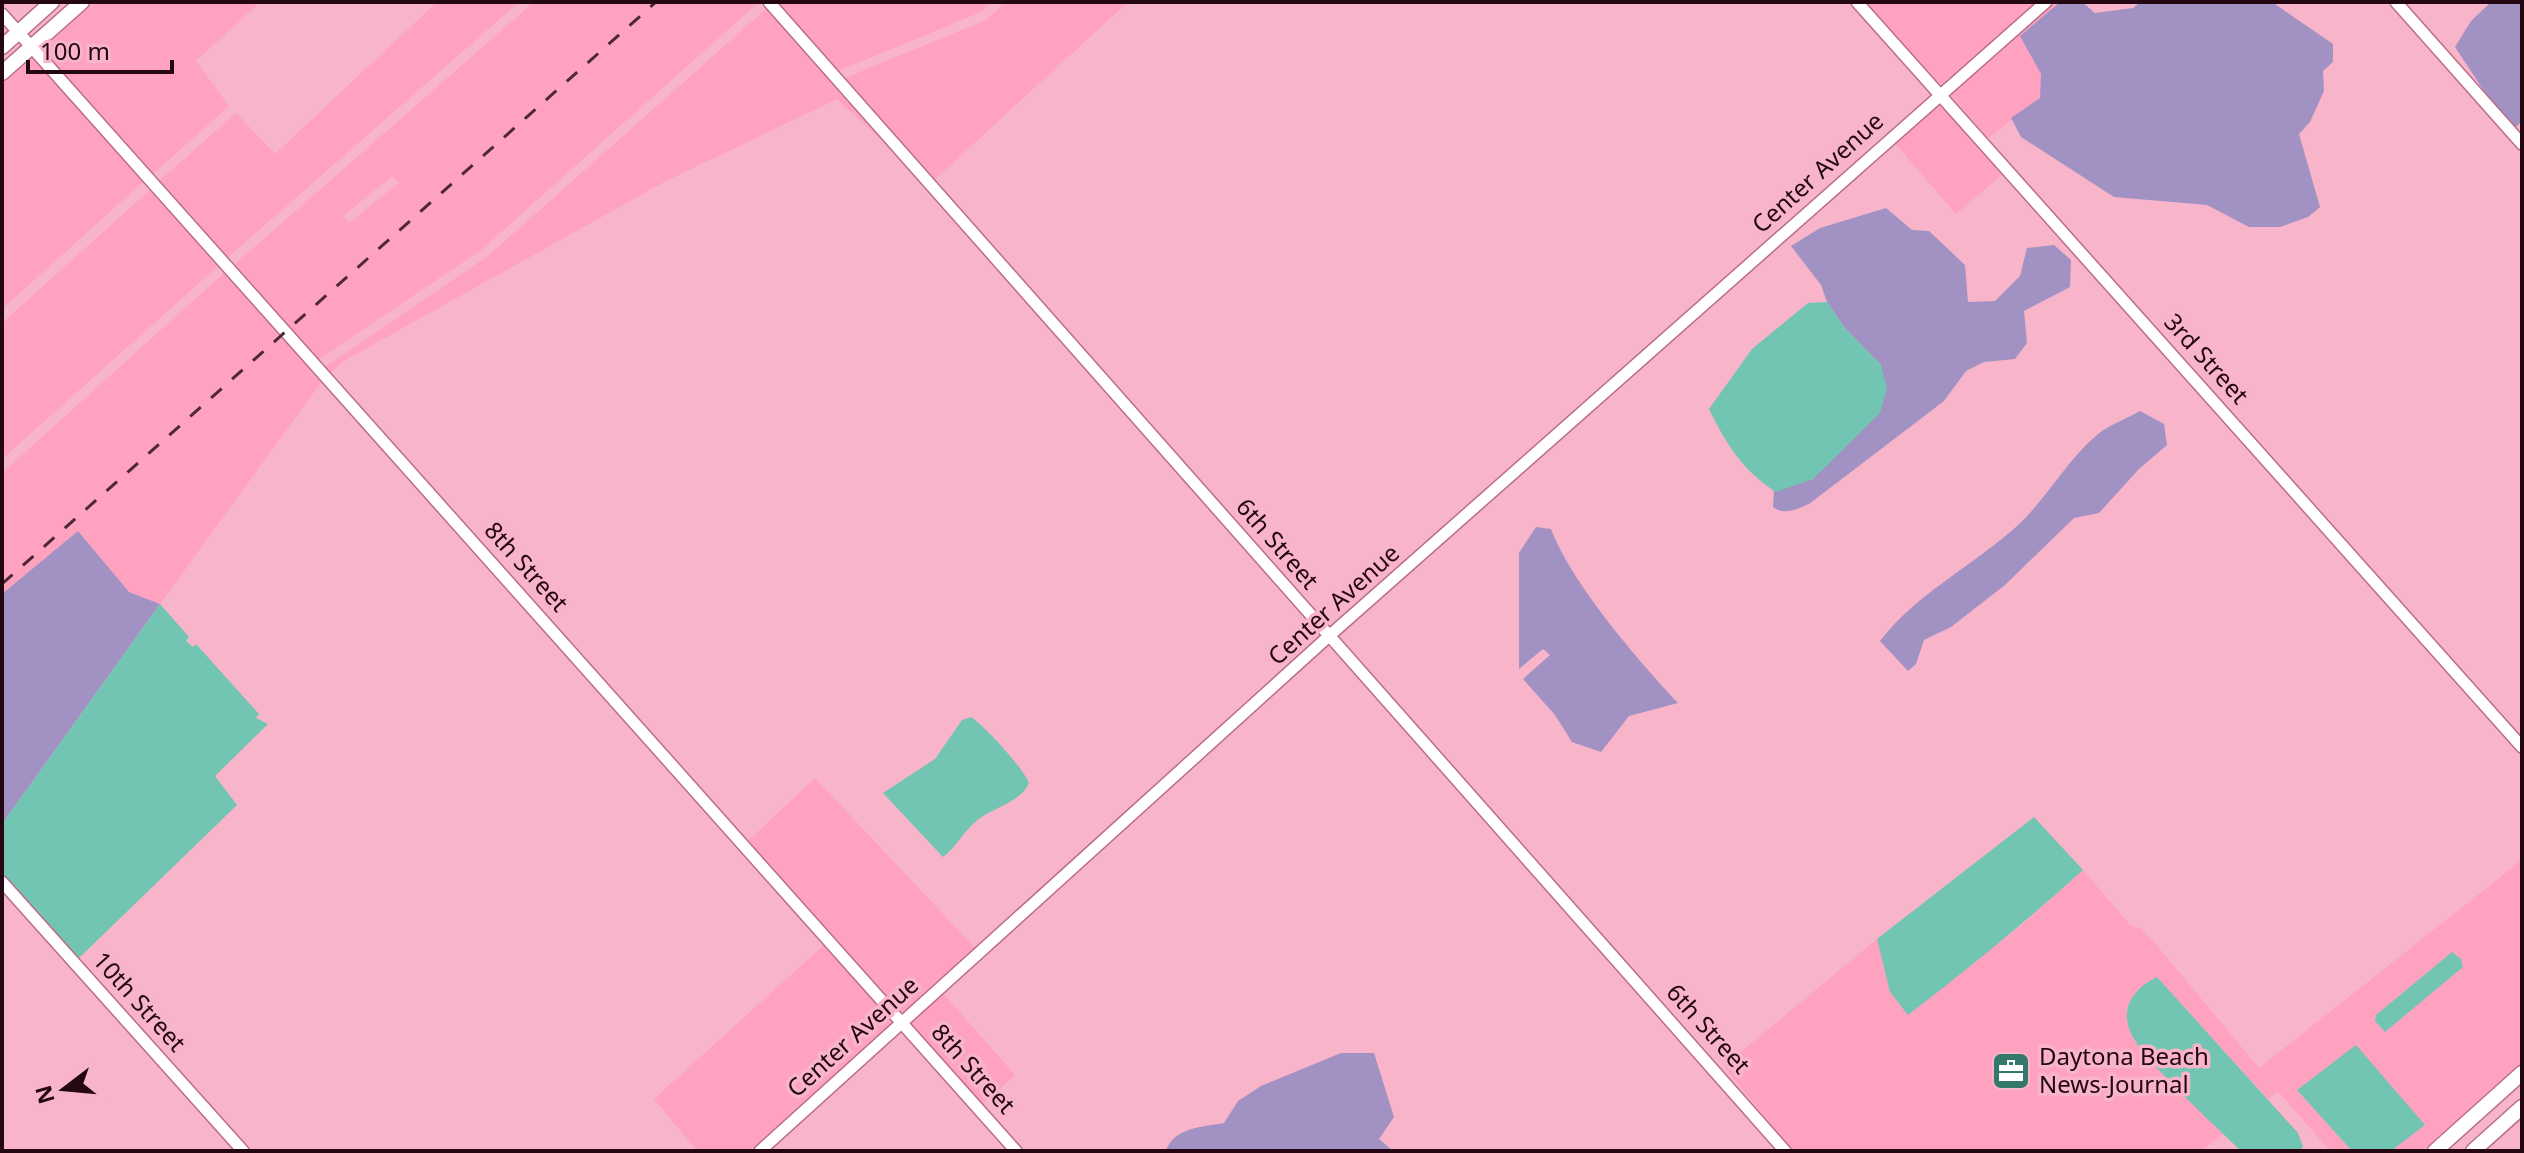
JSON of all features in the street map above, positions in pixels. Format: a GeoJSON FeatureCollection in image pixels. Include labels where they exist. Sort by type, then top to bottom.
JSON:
{"type":"FeatureCollection","features":[{"type":"Feature","properties":{"kind":"main road"},"geometry":{"type":"LineString","coordinates":[[2,47],[52,2]]}},
{"type":"Feature","properties":{"kind":"main road"},"geometry":{"type":"LineString","coordinates":[[2,73],[82,2]]}},
{"type":"Feature","properties":{"kind":"main road"},"geometry":{"type":"LineString","coordinates":[[2435,1151],[2522,1073]]}},
{"type":"Feature","properties":{"kind":"main road"},"geometry":{"type":"LineString","coordinates":[[2473,1151],[2522,1107]]}},
{"type":"Feature","properties":{"kind":"street","name":"6th Street"},"geometry":{"type":"LineString","coordinates":[[769,2],[1785,1151]]}},
{"type":"Feature","properties":{"kind":"street","name":"3rd Street"},"geometry":{"type":"LineString","coordinates":[[1857,2],[2522,747]]}},
{"type":"Feature","properties":{"kind":"street","name":"Center Avenue"},"geometry":{"type":"LineString","coordinates":[[760,1151],[1329,636],[2046,2]]}},
{"type":"Feature","properties":{"kind":"street"},"geometry":{"type":"LineString","coordinates":[[2396,2],[2522,144]]}},
{"type":"Feature","properties":{"kind":"street","name":"8th Street"},"geometry":{"type":"LineString","coordinates":[[2,14],[1016,1151]]}},
{"type":"Feature","properties":{"kind":"street","name":"10th Street"},"geometry":{"type":"LineString","coordinates":[[2,882],[243,1151]]}},
{"type":"Feature","properties":{"kind":"shaded area"},"geometry":{"type":"Polygon","coordinates":[[[95,2],[260,2],[196,61],[229,106],[152,175],[41,49],[95,2]]]}},
{"type":"Feature","properties":{"kind":"shaded area"},"geometry":{"type":"Polygon","coordinates":[[[437,2],[519,2],[226,259],[158,182],[236,113],[275,154],[437,2]]]}},
{"type":"Feature","properties":{"kind":"shaded area"},"geometry":{"type":"Polygon","coordinates":[[[534,2],[759,2],[481,250],[318,360],[233,266],[534,2]],[[392,176],[343,216],[349,223],[399,183],[392,176]]]}},
{"type":"Feature","properties":{"kind":"shaded area"},"geometry":{"type":"Polygon","coordinates":[[[776,2],[991,2],[981,12],[836,72],[776,2]]]}},
{"type":"Feature","properties":{"kind":"shaded area"},"geometry":{"type":"Polygon","coordinates":[[[1006,2],[1128,2],[933,181],[843,79],[986,20],[1006,2]]]}},
{"type":"Feature","properties":{"kind":"shaded area"},"geometry":{"type":"Polygon","coordinates":[[[1864,2],[2038,2],[1942,86],[1864,2]]]}},
{"type":"Feature","properties":{"kind":"shaded area"},"geometry":{"type":"Polygon","coordinates":[[[2053,2],[2060,2],[2020,36],[2041,74],[2040,98],[1988,138],[1949,93],[2053,2]]]}},
{"type":"Feature","properties":{"kind":"shaded area"},"geometry":{"type":"Polygon","coordinates":[[[2060,2],[2082,2],[2095,13],[2133,8],[2141,2],[2272,2],[2333,44],[2333,62],[2323,71],[2324,91],[2310,122],[2299,134],[2320,207],[2308,217],[2280,227],[2249,227],[2207,205],[2114,197],[2021,137],[2011,118],[2040,98],[2041,74],[2020,36],[2060,2]]]}},
{"type":"Feature","properties":{"kind":"shaded area"},"geometry":{"type":"Polygon","coordinates":[[[2491,2],[2522,2],[2522,121],[2515,128],[2488,97],[2455,47],[2471,21],[2491,2]]]}},
{"type":"Feature","properties":{"kind":"shaded area"},"geometry":{"type":"Polygon","coordinates":[[[767,8],[878,137],[837,99],[664,182],[342,362],[330,374],[325,367],[488,256],[767,8]]]}},
{"type":"Feature","properties":{"kind":"shaded area"},"geometry":{"type":"Polygon","coordinates":[[[33,56],[143,182],[2,309],[2,84],[33,56]]]}},
{"type":"Feature","properties":{"kind":"shaded area"},"geometry":{"type":"Polygon","coordinates":[[[1940,101],[2004,173],[1956,214],[1894,142],[1940,101]]]}},
{"type":"Feature","properties":{"kind":"shaded area"},"geometry":{"type":"Polygon","coordinates":[[[150,190],[218,266],[2,459],[2,323],[150,190]]]}},
{"type":"Feature","properties":{"kind":"shaded area"},"geometry":{"type":"Polygon","coordinates":[[[1886,208],[1912,230],[1929,231],[1965,265],[1968,302],[1995,301],[2020,276],[2027,248],[2054,245],[2071,260],[2070,287],[2024,311],[2027,343],[2015,359],[1984,362],[1966,371],[1944,401],[1809,504],[1791,511],[1777,510],[1773,507],[1774,490],[1813,479],[1881,365],[1844,327],[1827,302],[1821,285],[1791,246],[1820,228],[1886,208]]]}},
{"type":"Feature","properties":{"kind":"shaded area"},"geometry":{"type":"Polygon","coordinates":[[[224,273],[322,381],[160,604],[129,592],[78,531],[2,594],[2,473],[224,273]]]}},
{"type":"Feature","properties":{"kind":"shaded area"},"geometry":{"type":"Polygon","coordinates":[[[1827,302],[1844,327],[1881,365],[1887,388],[1880,413],[1813,479],[1776,492],[1736,456],[1709,409],[1752,349],[1808,303],[1827,302]]]}},
{"type":"Feature","properties":{"kind":"shaded area"},"geometry":{"type":"Polygon","coordinates":[[[2140,411],[2164,424],[2167,445],[2139,469],[2099,513],[2074,518],[2005,585],[1951,627],[1924,640],[1916,664],[1908,671],[1880,641],[1894,624],[2016,527],[2090,441],[2107,428],[2140,411]]]}},
{"type":"Feature","properties":{"kind":"shaded area"},"geometry":{"type":"Polygon","coordinates":[[[1536,527],[1551,529],[1590,597],[1625,643],[1678,703],[1629,716],[1601,752],[1572,742],[1555,715],[1523,679],[1550,655],[1543,649],[1519,669],[1519,553],[1536,527]]]}},
{"type":"Feature","properties":{"kind":"shaded area"},"geometry":{"type":"Polygon","coordinates":[[[78,531],[129,592],[160,604],[2,824],[2,594],[78,531]]]}},
{"type":"Feature","properties":{"kind":"shaded area"},"geometry":{"type":"Polygon","coordinates":[[[160,604],[189,637],[186,641],[193,647],[196,644],[259,714],[256,718],[268,724],[215,776],[237,805],[79,958],[2,874],[2,824],[160,604]]]}},
{"type":"Feature","properties":{"kind":"shaded area"},"geometry":{"type":"Polygon","coordinates":[[[971,717],[1003,748],[1029,783],[1019,796],[973,824],[943,857],[883,793],[935,759],[962,720],[971,717]]]}},
{"type":"Feature","properties":{"kind":"shaded area"},"geometry":{"type":"Polygon","coordinates":[[[815,778],[976,949],[902,1015],[748,841],[815,778]]]}},
{"type":"Feature","properties":{"kind":"shaded area"},"geometry":{"type":"Polygon","coordinates":[[[2034,817],[2083,870],[1908,1015],[1890,992],[1877,939],[2034,817]]]}},
{"type":"Feature","properties":{"kind":"shaded area"},"geometry":{"type":"Polygon","coordinates":[[[2522,860],[2522,1066],[2423,1151],[2391,1151],[2425,1125],[2297,1090],[2352,1151],[2330,1151],[2278,1091],[2268,1099],[2157,977],[2135,992],[2126,1009],[2151,1059],[2224,1133],[2201,1151],[1792,1151],[1724,1066],[1877,939],[1890,991],[1909,1015],[1956,974],[2016,930],[2083,870],[2131,926],[2140,928],[2153,941],[2259,1068],[2522,860]]]}},
{"type":"Feature","properties":{"kind":"shaded area"},"geometry":{"type":"Polygon","coordinates":[[[825,944],[894,1022],[752,1151],[697,1151],[654,1099],[825,944]]]}},
{"type":"Feature","properties":{"kind":"shaded area"},"geometry":{"type":"Polygon","coordinates":[[[2452,952],[2461,959],[2463,967],[2385,1032],[2375,1021],[2376,1015],[2452,952]]]}},
{"type":"Feature","properties":{"kind":"shaded area"},"geometry":{"type":"Polygon","coordinates":[[[2157,977],[2298,1133],[2303,1146],[2300,1151],[2241,1151],[2149,1058],[2130,1031],[2127,1014],[2136,992],[2157,977]]]}},
{"type":"Feature","properties":{"kind":"shaded area"},"geometry":{"type":"Polygon","coordinates":[[[942,992],[1015,1075],[982,1105],[909,1022],[942,992]]]}},
{"type":"Feature","properties":{"kind":"shaded area"},"geometry":{"type":"Polygon","coordinates":[[[2356,1045],[2425,1125],[2391,1151],[2352,1151],[2297,1090],[2356,1045]]]}},
{"type":"Feature","properties":{"kind":"shaded area"},"geometry":{"type":"Polygon","coordinates":[[[1341,1053],[1374,1053],[1394,1117],[1379,1139],[1393,1151],[1166,1151],[1175,1137],[1182,1133],[1224,1123],[1238,1101],[1261,1086],[1341,1053]]]}},
{"type":"Feature","properties":{"kind":"railway"},"geometry":{"type":"LineString","coordinates":[[2,584],[656,2]]}},
{"type":"Feature","properties":{"kind":"place","name":"Daytona Beach News-Journal"},"geometry":{"type":"Point","coordinates":[2011,1071]}}]}
